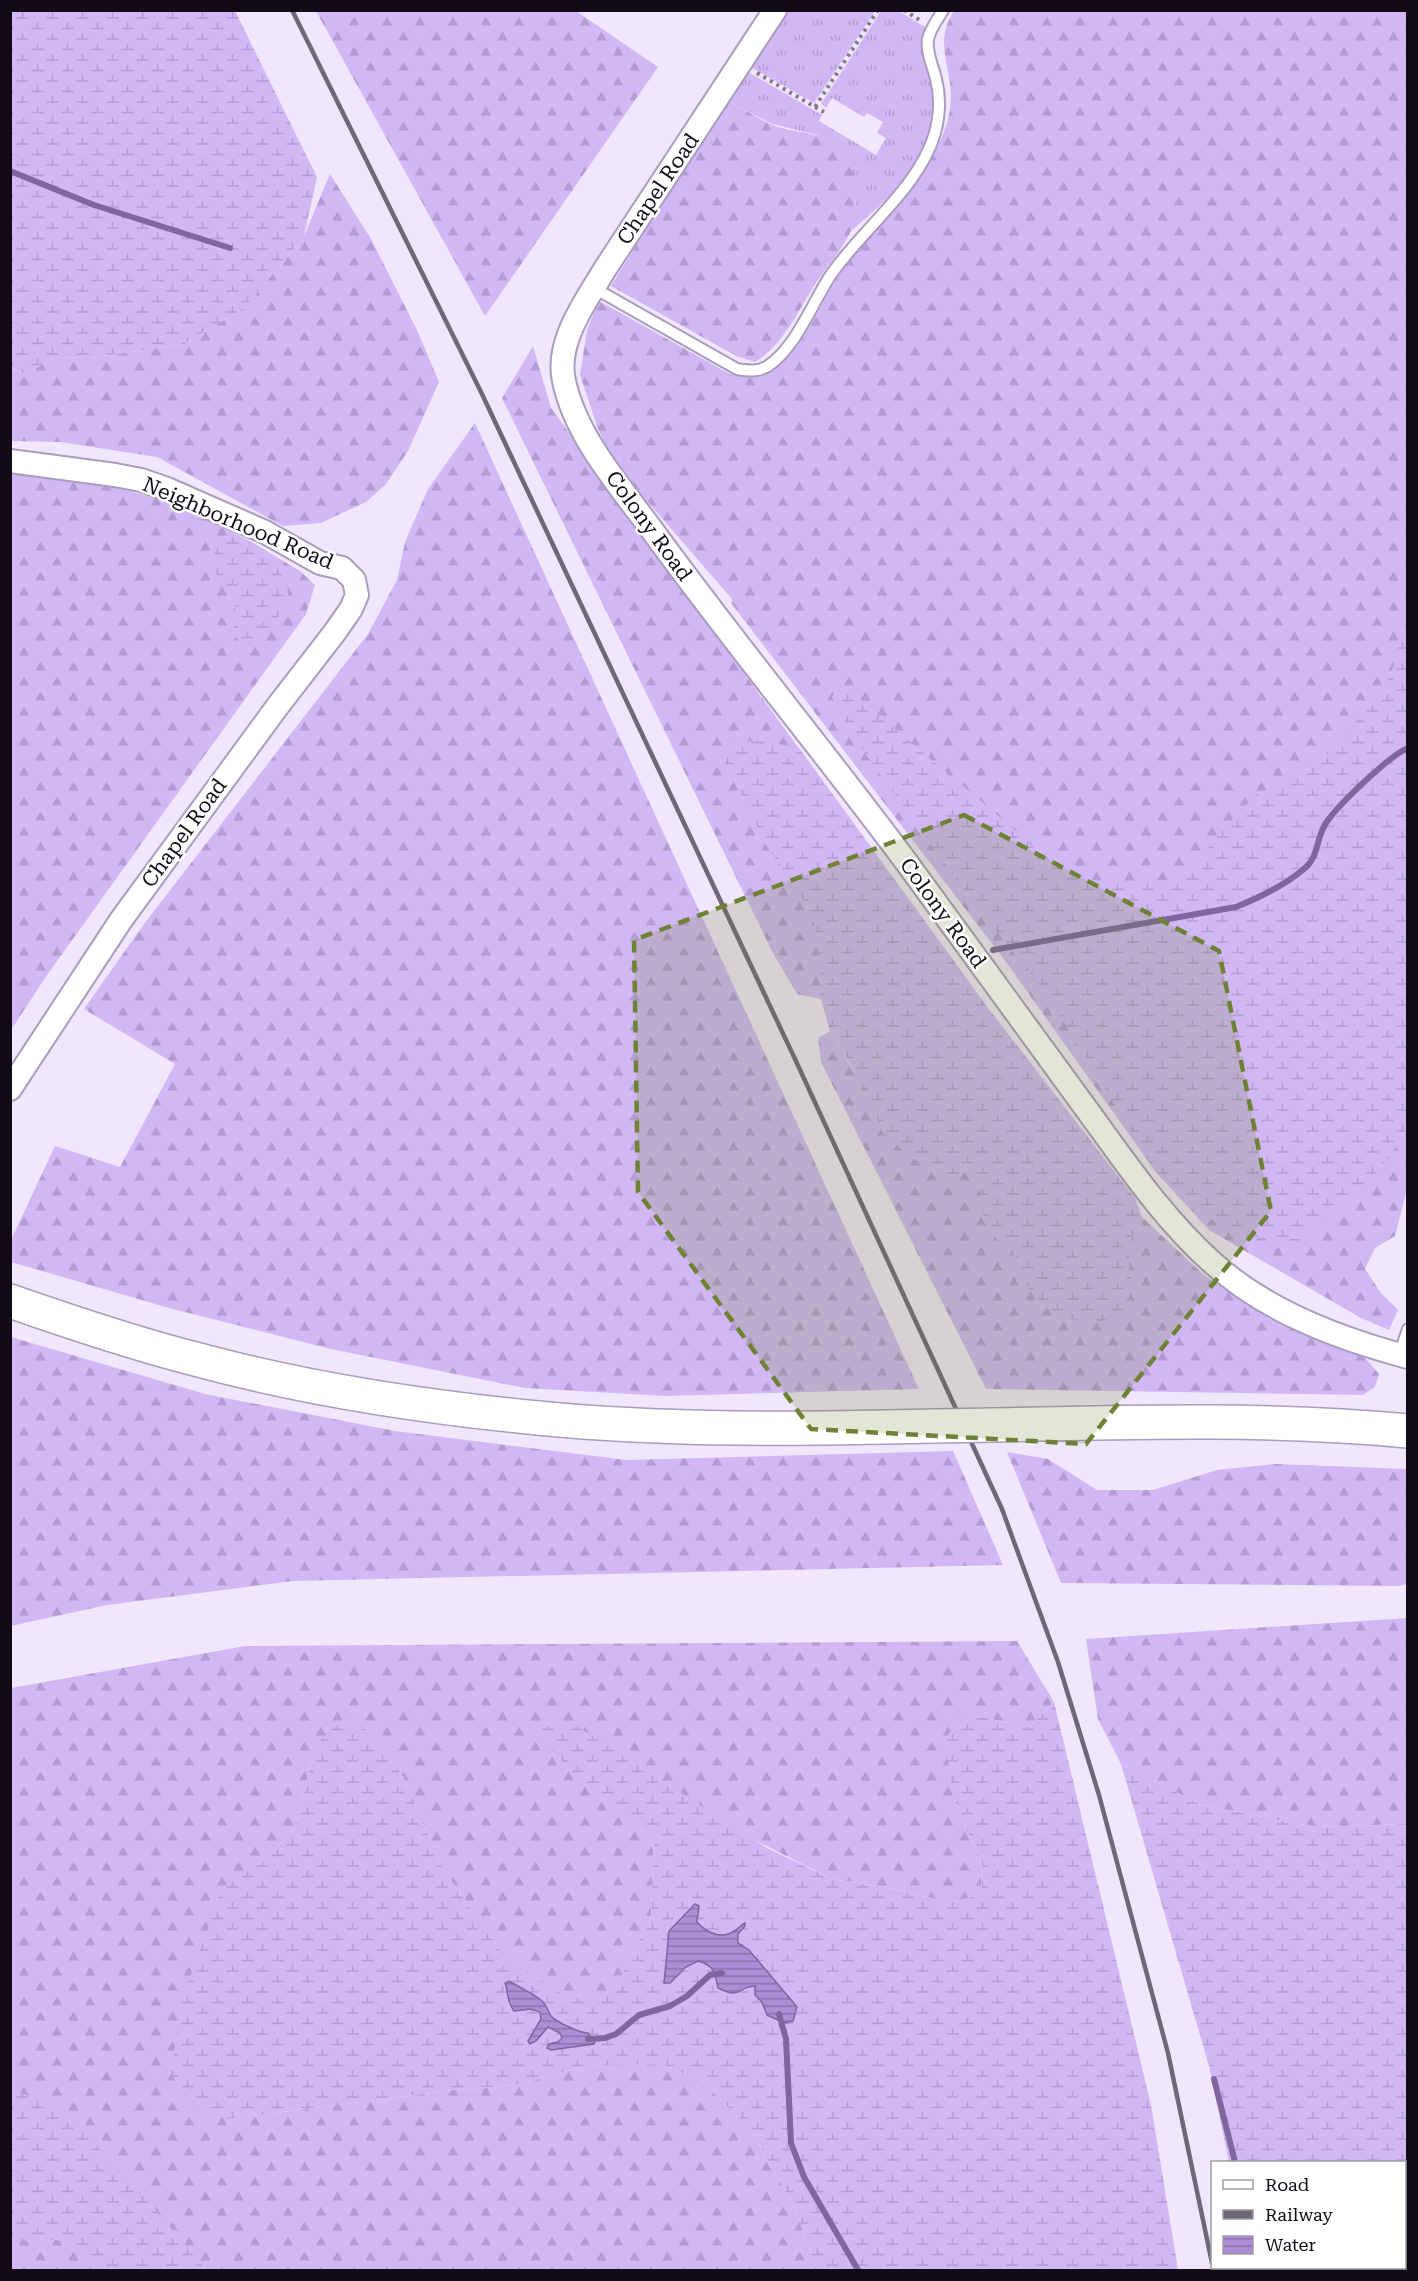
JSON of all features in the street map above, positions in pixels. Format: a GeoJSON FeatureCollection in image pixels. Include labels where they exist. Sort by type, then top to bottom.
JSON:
{"type":"FeatureCollection","features":[{"type":"Feature","properties":{"kind":"highway"},"geometry":{"type":"LineString","coordinates":[[10,1301],[115,1336],[200,1360],[294,1382],[454,1409],[539,1418],[699,1428],[798,1429],[1206,1422],[1407,1431]]}},
{"type":"Feature","properties":{"kind":"street","name":"Chapel Road"},"geometry":{"type":"LineString","coordinates":[[563,375],[564,353],[582,307],[775,10]]}},
{"type":"Feature","properties":{"kind":"street","name":"Colony Road"},"geometry":{"type":"LineString","coordinates":[[563,375],[574,411],[606,466],[679,567],[906,862],[1159,1207],[1215,1265],[1261,1298],[1290,1314],[1351,1340],[1403,1356]]}},
{"type":"Feature","properties":{"kind":"street","name":"Neighborhood Road"},"geometry":{"type":"LineString","coordinates":[[10,460],[115,475],[141,480],[167,489],[265,532],[320,563],[342,568],[354,580]]}},
{"type":"Feature","properties":{"kind":"street","name":"Chapel Road"},"geometry":{"type":"LineString","coordinates":[[10,1089],[120,920],[264,725],[336,632],[355,602],[357,591],[354,580]]}},
{"type":"Feature","properties":{"kind":"lane"},"geometry":{"type":"LineString","coordinates":[[594,288],[737,369],[754,372],[767,366],[781,354],[831,276],[905,187],[925,159],[941,106],[929,55],[928,39],[943,10]]}},
{"type":"Feature","properties":{"kind":"lane"},"geometry":{"type":"LineString","coordinates":[[1403,1356],[1407,1329]]}},
{"type":"Feature","properties":{"kind":"path"},"geometry":{"type":"LineString","coordinates":[[815,107],[878,10]]}},
{"type":"Feature","properties":{"kind":"path"},"geometry":{"type":"LineString","coordinates":[[740,64],[824,112]]}},
{"type":"Feature","properties":{"kind":"highlighted area"},"geometry":{"type":"Polygon","coordinates":[[[964,815],[1219,951],[1271,1211],[1086,1444],[811,1429],[638,1192],[634,940],[964,815]]]}},
{"type":"Feature","properties":{"kind":"green space"},"geometry":{"type":"Polygon","coordinates":[[[10,11],[235,11],[317,177],[304,236],[245,307],[185,344],[90,358],[54,357],[25,375],[11,367],[10,11]]]}},
{"type":"Feature","properties":{"kind":"green space"},"geometry":{"type":"Polygon","coordinates":[[[316,11],[576,11],[658,67],[485,316],[316,11]]]}},
{"type":"Feature","properties":{"kind":"green space"},"geometry":{"type":"Polygon","coordinates":[[[779,11],[875,11],[814,103],[745,64],[779,11]]]}},
{"type":"Feature","properties":{"kind":"green space"},"geometry":{"type":"Polygon","coordinates":[[[881,11],[899,11],[928,29],[924,52],[933,91],[934,113],[930,134],[911,171],[883,203],[851,231],[856,201],[818,135],[772,124],[726,100],[743,69],[822,115],[819,121],[876,155],[886,138],[877,133],[883,122],[867,113],[864,117],[832,98],[826,108],[821,104],[881,11]]]}},
{"type":"Feature","properties":{"kind":"green space"},"geometry":{"type":"Polygon","coordinates":[[[954,11],[1407,11],[1407,1189],[1395,1236],[1375,1248],[1365,1269],[1381,1293],[1398,1310],[1389,1330],[1361,1318],[1209,1230],[1155,1171],[1006,962],[731,603],[732,599],[614,463],[598,429],[580,375],[587,330],[599,301],[728,373],[759,377],[781,363],[803,338],[844,266],[902,199],[935,152],[948,120],[951,95],[944,47],[947,23],[954,11]]]}},
{"type":"Feature","properties":{"kind":"green space"},"geometry":{"type":"Polygon","coordinates":[[[726,100],[770,124],[823,137],[840,146],[850,163],[855,188],[855,213],[846,240],[782,337],[755,362],[736,356],[611,286],[726,100]]]}},
{"type":"Feature","properties":{"kind":"green space"},"geometry":{"type":"Polygon","coordinates":[[[330,174],[371,239],[417,330],[439,382],[408,451],[386,484],[366,502],[321,523],[283,526],[157,457],[60,442],[11,441],[10,367],[25,375],[54,357],[90,358],[185,344],[245,307],[304,236],[330,174]]]}},
{"type":"Feature","properties":{"kind":"green space"},"geometry":{"type":"Polygon","coordinates":[[[533,346],[551,408],[985,1004],[859,971],[821,999],[797,994],[774,955],[502,398],[533,346]]]}},
{"type":"Feature","properties":{"kind":"green space"},"geometry":{"type":"Polygon","coordinates":[[[475,423],[919,1389],[666,1396],[525,1388],[331,1349],[169,1308],[11,1262],[11,1240],[55,1146],[120,1167],[175,1064],[84,1009],[144,924],[368,634],[397,580],[405,542],[428,489],[475,423]]]}},
{"type":"Feature","properties":{"kind":"green space"},"geometry":{"type":"Polygon","coordinates":[[[11,469],[110,486],[176,504],[248,540],[300,571],[315,585],[306,614],[45,978],[11,1030],[11,469]]]}},
{"type":"Feature","properties":{"kind":"green space"},"geometry":{"type":"Polygon","coordinates":[[[233,537],[254,543],[263,550],[283,575],[288,588],[287,600],[278,617],[265,632],[242,645],[233,634],[236,596],[218,577],[212,565],[214,551],[219,541],[233,537]]]}},
{"type":"Feature","properties":{"kind":"green space"},"geometry":{"type":"Polygon","coordinates":[[[1407,622],[1407,1132],[1365,1189],[1299,1239],[1247,1238],[1192,1210],[1155,1171],[1050,999],[956,879],[851,734],[832,697],[840,688],[867,706],[1055,866],[1085,880],[1128,882],[1170,880],[1197,863],[1224,828],[1257,794],[1286,783],[1319,762],[1349,731],[1387,683],[1396,659],[1400,635],[1407,622]]]}},
{"type":"Feature","properties":{"kind":"green space"},"geometry":{"type":"Polygon","coordinates":[[[759,740],[799,748],[985,1004],[1135,1198],[1142,1217],[1131,1240],[1129,1265],[1132,1289],[1123,1313],[1095,1324],[1054,1316],[1027,1286],[1018,1259],[995,1237],[983,1216],[981,1194],[975,1178],[967,1172],[943,1177],[910,1157],[882,1132],[869,1094],[830,1031],[821,999],[821,949],[811,912],[765,843],[722,757],[729,744],[759,740]]]}},
{"type":"Feature","properties":{"kind":"green space"},"geometry":{"type":"Polygon","coordinates":[[[830,1031],[853,1069],[1113,1249],[1142,1217],[1204,1275],[1270,1319],[1365,1358],[1379,1374],[1375,1387],[1363,1395],[986,1389],[821,1062],[818,1038],[830,1031]]]}},
{"type":"Feature","properties":{"kind":"green space"},"geometry":{"type":"Polygon","coordinates":[[[11,1337],[205,1394],[395,1431],[627,1460],[953,1451],[1003,1565],[293,1581],[107,1605],[11,1626],[11,1337]]]}},
{"type":"Feature","properties":{"kind":"green space"},"geometry":{"type":"Polygon","coordinates":[[[1007,1452],[1048,1459],[1097,1490],[1153,1490],[1217,1470],[1275,1464],[1407,1469],[1407,1584],[1399,1586],[1061,1583],[1007,1452]]]}},
{"type":"Feature","properties":{"kind":"green space"},"geometry":{"type":"Polygon","coordinates":[[[1407,1618],[1407,1824],[1315,1827],[1202,1805],[1121,1764],[1098,1719],[1086,1639],[1407,1618]]]}},
{"type":"Feature","properties":{"kind":"green space"},"geometry":{"type":"Polygon","coordinates":[[[1017,1641],[1054,1702],[1029,1727],[962,1713],[953,1797],[982,1865],[981,1894],[950,1903],[891,1888],[832,1879],[533,1728],[580,1781],[654,1840],[651,1916],[612,1996],[568,1998],[503,1954],[443,1869],[403,1777],[371,1734],[315,1745],[296,1827],[265,1860],[222,1889],[229,2119],[454,2090],[516,2085],[587,2066],[661,2064],[704,2083],[749,2128],[794,2206],[817,2270],[11,2270],[11,1688],[245,1646],[1017,1641]]]}},
{"type":"Feature","properties":{"kind":"green space"},"geometry":{"type":"Polygon","coordinates":[[[1054,1702],[1151,2105],[1178,2270],[817,2270],[794,2206],[749,2128],[704,2083],[661,2064],[587,2066],[516,2085],[454,2090],[228,2119],[195,2110],[171,2074],[182,1999],[222,1889],[265,1860],[296,1827],[315,1745],[345,1718],[371,1733],[403,1777],[443,1869],[503,1954],[568,1998],[612,1995],[651,1916],[654,1840],[580,1781],[532,1728],[572,1723],[767,1848],[832,1879],[890,1888],[950,1903],[981,1894],[982,1865],[953,1797],[945,1740],[962,1713],[1029,1727],[1054,1702]]]}},
{"type":"Feature","properties":{"kind":"green space"},"geometry":{"type":"Polygon","coordinates":[[[1121,1764],[1202,1805],[1315,1827],[1407,1824],[1407,2270],[1252,2270],[1406,2269],[1406,2161],[1229,2161],[1209,2066],[1121,1764]]]}},
{"type":"Feature","properties":{"kind":"green space"},"geometry":{"type":"Polygon","coordinates":[[[11,2090],[27,2095],[83,2122],[107,2161],[146,2199],[206,2270],[94,2270],[89,2252],[56,2240],[11,2241],[11,2090]]]}},
{"type":"Feature","properties":{"kind":"water"},"geometry":{"type":"Polygon","coordinates":[[[695,1904],[699,1906],[697,1922],[711,1932],[720,1935],[728,1934],[745,1923],[738,1934],[738,1943],[749,1950],[797,2007],[793,2021],[784,2023],[767,2015],[762,2002],[755,1995],[755,1986],[735,1993],[718,1988],[711,1967],[698,1961],[686,1967],[670,1983],[664,1983],[669,1931],[695,1904]]]}},
{"type":"Feature","properties":{"kind":"water"},"geometry":{"type":"Polygon","coordinates":[[[509,1981],[541,2000],[551,2016],[558,2021],[588,2033],[595,2042],[594,2044],[551,2050],[547,2048],[549,2044],[558,2042],[562,2038],[560,2033],[548,2027],[536,2041],[530,2044],[528,2041],[541,2019],[540,2012],[531,2009],[514,2011],[505,1983],[509,1981]]]}},
{"type":"Feature","properties":{"kind":"waterway"},"geometry":{"type":"LineString","coordinates":[[10,171],[94,205],[230,248]]}},
{"type":"Feature","properties":{"kind":"waterway"},"geometry":{"type":"LineString","coordinates":[[993,950],[1236,907],[1263,895],[1290,880],[1310,863],[1323,829],[1332,815],[1377,770],[1408,748]]}},
{"type":"Feature","properties":{"kind":"waterway"},"geometry":{"type":"LineString","coordinates":[[588,2039],[605,2038],[616,2034],[639,2015],[670,2006],[687,1996],[710,1975],[722,1973]]}},
{"type":"Feature","properties":{"kind":"waterway"},"geometry":{"type":"LineString","coordinates":[[779,2014],[786,2039],[791,2143],[804,2177],[858,2270]]}},
{"type":"Feature","properties":{"kind":"waterway"},"geometry":{"type":"LineString","coordinates":[[1214,2079],[1235,2161]]}},
{"type":"Feature","properties":{"kind":"railway"},"geometry":{"type":"LineString","coordinates":[[292,10],[481,392],[795,1059],[1002,1509],[1058,1662],[1099,1795],[1168,2053],[1211,2258]]}}]}
